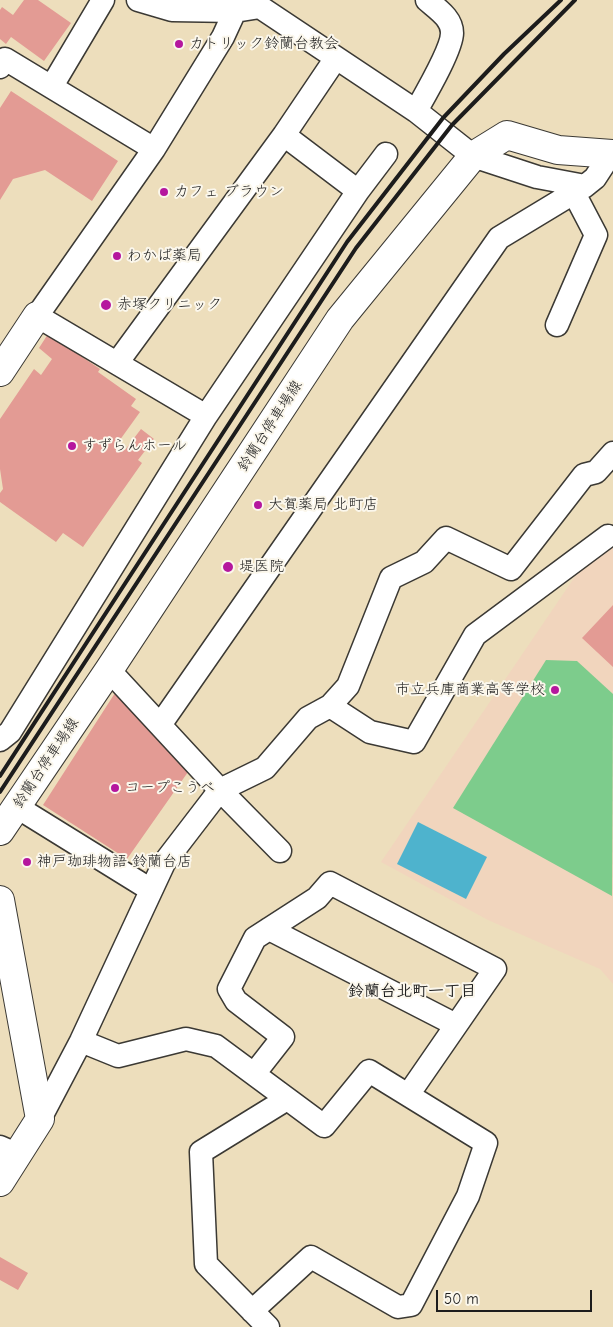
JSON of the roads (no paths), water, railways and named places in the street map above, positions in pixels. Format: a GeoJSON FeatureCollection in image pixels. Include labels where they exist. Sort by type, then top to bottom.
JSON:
{"type":"FeatureCollection","features":[{"type":"Feature","properties":{"kind":"main road","name":"鈴蘭台停車場線"},"geometry":{"type":"LineString","coordinates":[[6,817],[109,670],[340,319],[473,156],[507,136],[558,150],[611,154]]}},
{"type":"Feature","properties":{"kind":"main road"},"geometry":{"type":"LineString","coordinates":[[0,372],[37,316]]}},
{"type":"Feature","properties":{"kind":"main road"},"geometry":{"type":"LineString","coordinates":[[0,900],[40,1119],[8,1150],[0,1182]]}},
{"type":"Feature","properties":{"kind":"street"},"geometry":{"type":"LineString","coordinates":[[52,86],[103,0]]}},
{"type":"Feature","properties":{"kind":"street"},"geometry":{"type":"LineString","coordinates":[[138,0],[172,10],[234,11],[260,6],[416,111],[473,156],[579,189]]}},
{"type":"Feature","properties":{"kind":"street"},"geometry":{"type":"LineString","coordinates":[[416,111],[449,46],[452,32],[446,16],[427,0]]}},
{"type":"Feature","properties":{"kind":"street"},"geometry":{"type":"LineString","coordinates":[[206,416],[37,316],[154,149],[223,37],[234,11]]}},
{"type":"Feature","properties":{"kind":"street"},"geometry":{"type":"LineString","coordinates":[[117,363],[284,135],[336,58]]}},
{"type":"Feature","properties":{"kind":"street"},"geometry":{"type":"LineString","coordinates":[[0,67],[5,59],[154,149]]}},
{"type":"Feature","properties":{"kind":"street"},"geometry":{"type":"LineString","coordinates":[[284,135],[358,191]]}},
{"type":"Feature","properties":{"kind":"street"},"geometry":{"type":"LineString","coordinates":[[0,740],[10,732],[206,416],[358,191],[386,154]]}},
{"type":"Feature","properties":{"kind":"street"},"geometry":{"type":"LineString","coordinates":[[160,725],[499,238],[595,178],[611,154]]}},
{"type":"Feature","properties":{"kind":"street"},"geometry":{"type":"LineString","coordinates":[[557,325],[596,235],[579,189]]}},
{"type":"Feature","properties":{"kind":"street"},"geometry":{"type":"LineString","coordinates":[[40,1119],[81,1041],[164,863],[220,790],[265,768],[308,718],[330,706],[348,686],[391,578],[424,562],[446,538],[512,569],[584,475],[596,472],[613,453]]}},
{"type":"Feature","properties":{"kind":"street"},"geometry":{"type":"LineString","coordinates":[[330,706],[370,732],[414,742],[475,636],[608,536]]}},
{"type":"Feature","properties":{"kind":"street"},"geometry":{"type":"LineString","coordinates":[[109,670],[220,790],[280,851]]}},
{"type":"Feature","properties":{"kind":"street"},"geometry":{"type":"LineString","coordinates":[[6,817],[151,890]]}},
{"type":"Feature","properties":{"kind":"street"},"geometry":{"type":"LineString","coordinates":[[254,1074],[283,1036],[236,1001],[229,989],[255,938],[317,898],[330,883],[495,969],[408,1095]]}},
{"type":"Feature","properties":{"kind":"street"},"geometry":{"type":"LineString","coordinates":[[269,929],[456,1025]]}},
{"type":"Feature","properties":{"kind":"street"},"geometry":{"type":"LineString","coordinates":[[81,1041],[118,1056],[186,1039],[216,1046],[324,1126],[369,1071],[486,1143],[468,1196],[411,1305],[398,1307],[311,1257],[252,1311]]}},
{"type":"Feature","properties":{"kind":"street"},"geometry":{"type":"LineString","coordinates":[[268,1327],[206,1264],[201,1152],[288,1099]]}},
{"type":"Feature","properties":{"kind":"water"},"geometry":{"type":"Polygon","coordinates":[[[418,822],[487,857],[466,899],[397,864],[418,822]]]}},
{"type":"Feature","properties":{"kind":"railway"},"geometry":{"type":"LineString","coordinates":[[0,776],[347,242],[443,118],[504,54],[561,0]]}},
{"type":"Feature","properties":{"kind":"railway"},"geometry":{"type":"LineString","coordinates":[[0,792],[356,248],[452,125],[575,0]]}},
{"type":"Feature","properties":{"kind":"place","name":"カトリック鈴蘭台教会"},"geometry":{"type":"Point","coordinates":[179,44]}},
{"type":"Feature","properties":{"kind":"place","name":"カフェ ブラウン"},"geometry":{"type":"Point","coordinates":[164,192]}},
{"type":"Feature","properties":{"kind":"place","name":"わかば薬局"},"geometry":{"type":"Point","coordinates":[117,256]}},
{"type":"Feature","properties":{"kind":"place","name":"赤塚クリニック"},"geometry":{"type":"Point","coordinates":[106,305]}},
{"type":"Feature","properties":{"kind":"place","name":"すずらんホール"},"geometry":{"type":"Point","coordinates":[72,446]}},
{"type":"Feature","properties":{"kind":"place","name":"大賀薬局 北町店"},"geometry":{"type":"Point","coordinates":[258,505]}},
{"type":"Feature","properties":{"kind":"place","name":"堤医院"},"geometry":{"type":"Point","coordinates":[228,567]}},
{"type":"Feature","properties":{"kind":"place","name":"市立兵庫商業高等学校"},"geometry":{"type":"Point","coordinates":[555,690]}},
{"type":"Feature","properties":{"kind":"place","name":"コープこうべ"},"geometry":{"type":"Point","coordinates":[115,788]}},
{"type":"Feature","properties":{"kind":"place","name":"神戸珈琲物語 鈴蘭台店"},"geometry":{"type":"Point","coordinates":[27,862]}},
{"type":"Feature","properties":{"kind":"district","name":"鈴蘭台北町一丁目"},"geometry":{"type":"Point","coordinates":[412,991]}}]}
